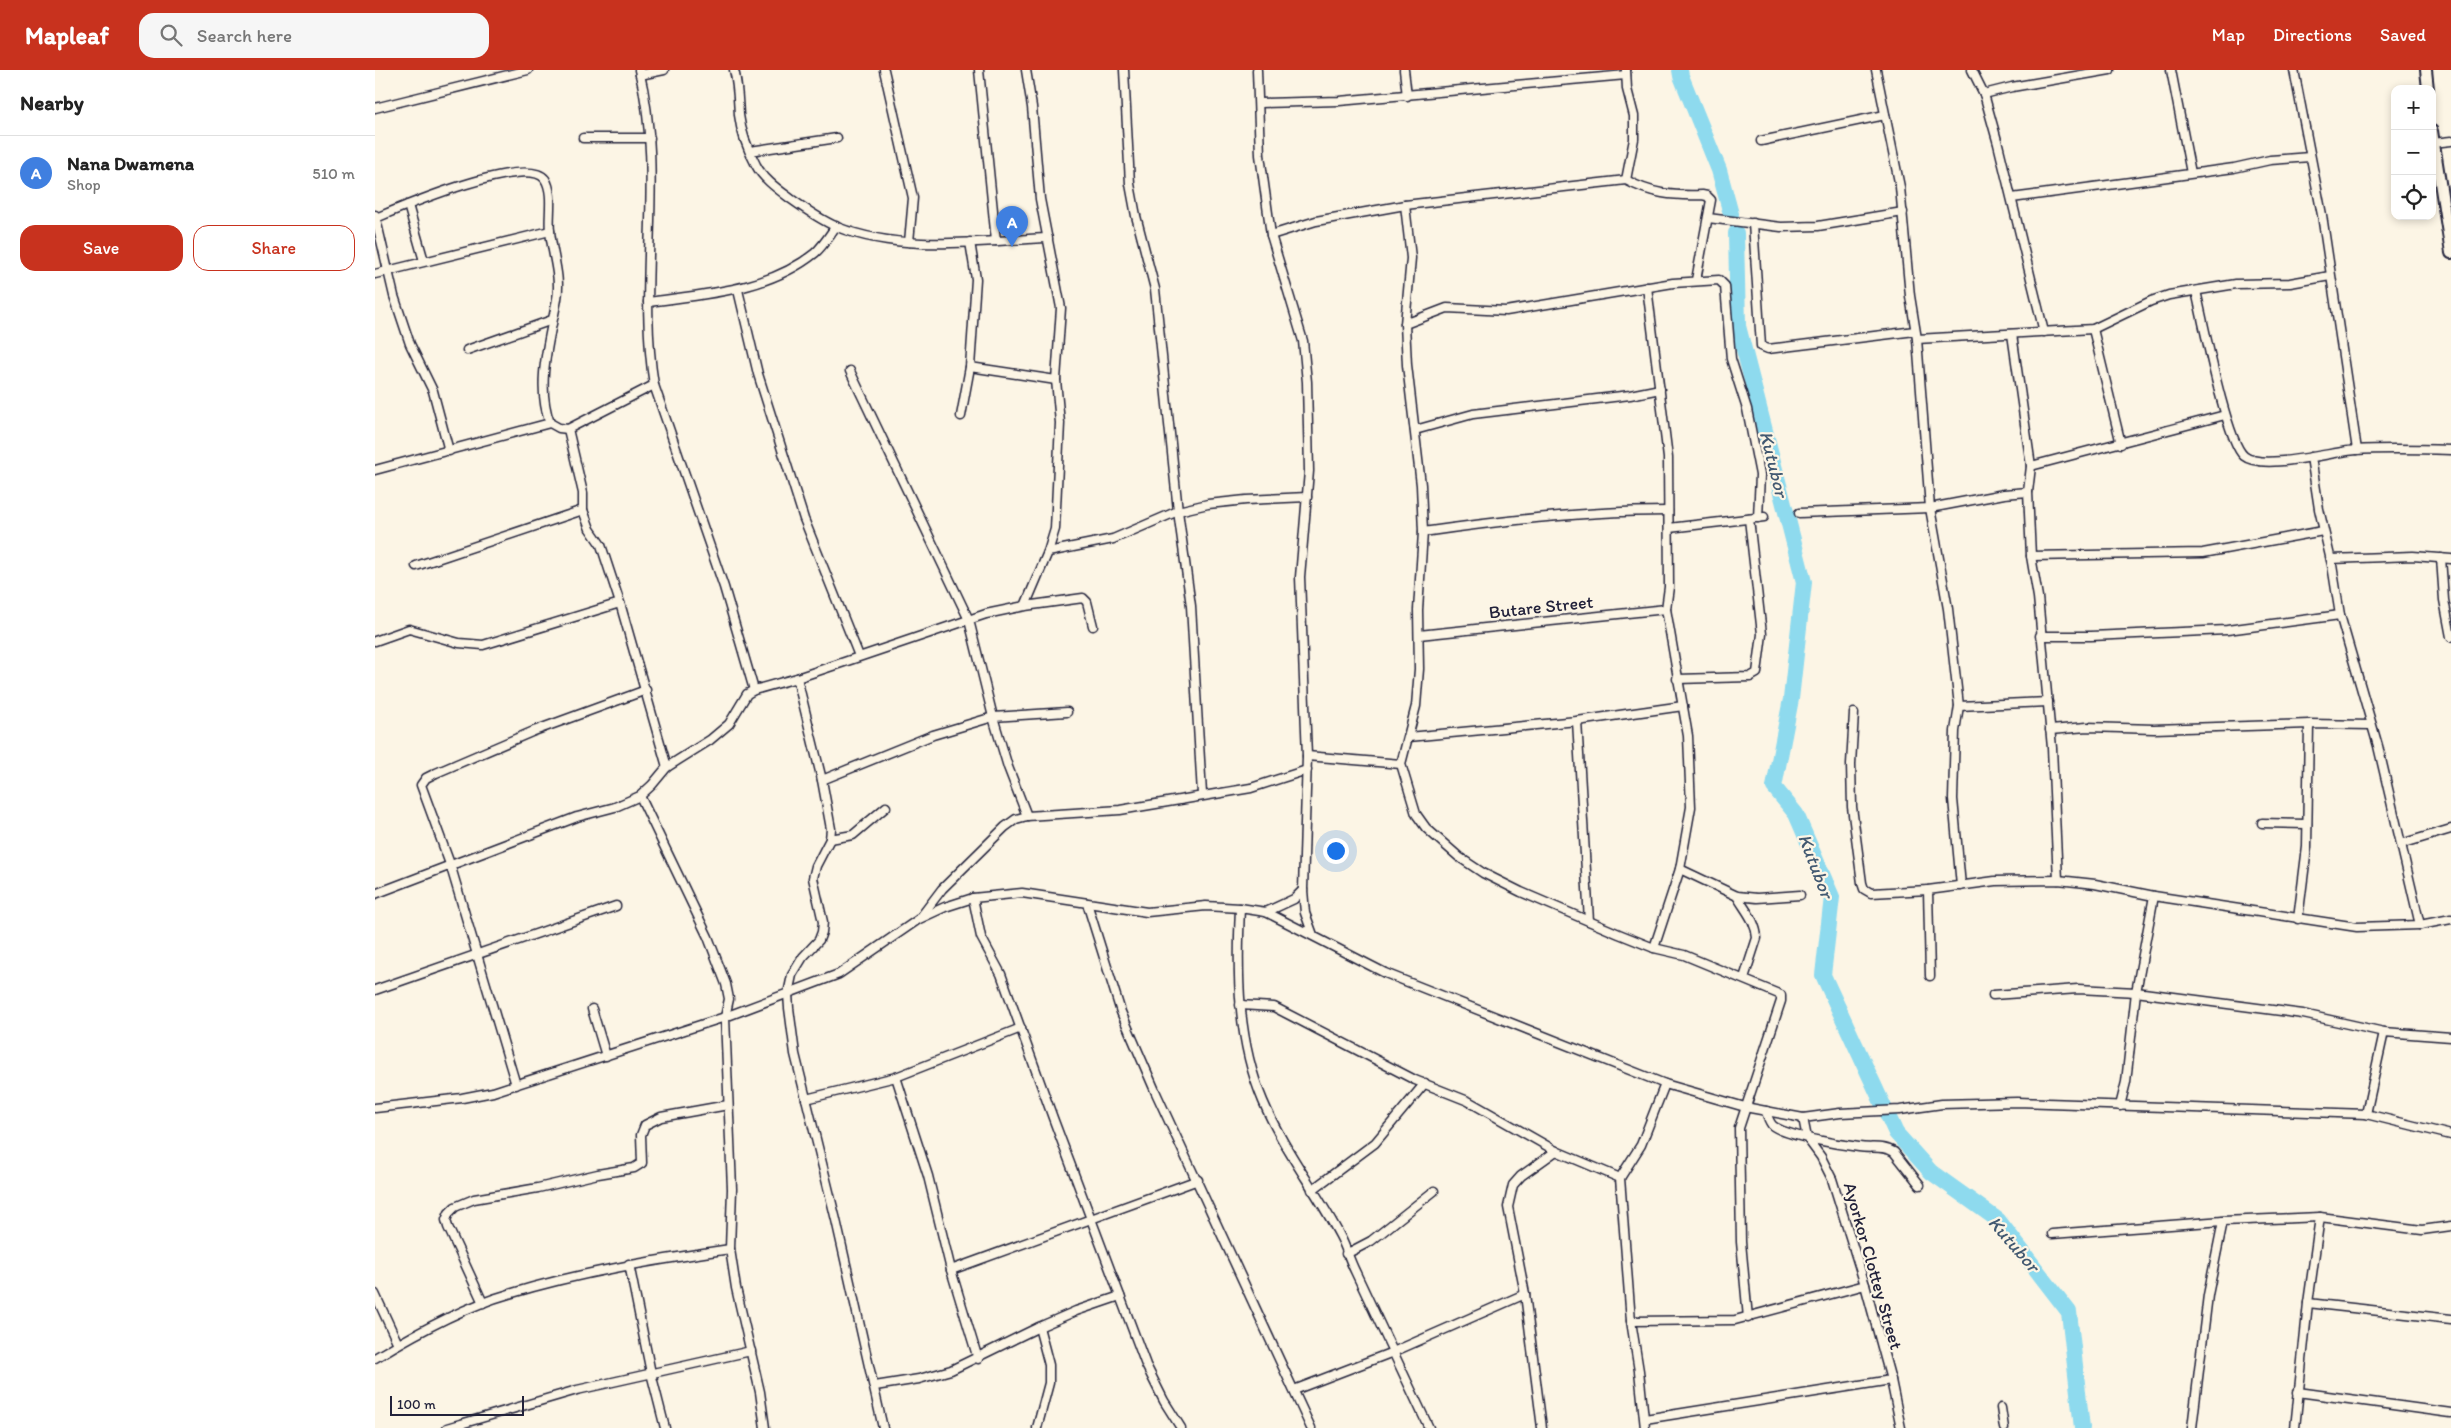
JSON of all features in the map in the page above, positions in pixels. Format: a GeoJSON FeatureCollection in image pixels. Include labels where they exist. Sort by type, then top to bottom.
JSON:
{"type":"FeatureCollection","features":[{"type":"Feature","properties":{"kind":"street"},"geometry":{"type":"LineString","coordinates":[[375,108],[528,70]]}},
{"type":"Feature","properties":{"kind":"street"},"geometry":{"type":"LineString","coordinates":[[664,70],[640,72],[650,138],[648,302],[650,363],[654,385],[724,587],[754,690]]}},
{"type":"Feature","properties":{"kind":"street"},"geometry":{"type":"LineString","coordinates":[[733,70],[738,86],[739,116],[757,167],[775,187],[806,210],[836,226],[860,234],[909,242],[940,243],[1048,238]]}},
{"type":"Feature","properties":{"kind":"street"},"geometry":{"type":"LineString","coordinates":[[884,70],[913,198],[909,242]]}},
{"type":"Feature","properties":{"kind":"street"},"geometry":{"type":"LineString","coordinates":[[979,70],[996,240]]}},
{"type":"Feature","properties":{"kind":"street"},"geometry":{"type":"LineString","coordinates":[[1025,606],[1048,552],[1055,529],[1060,424],[1056,380],[1061,308],[1038,187],[1032,107],[1026,70]]}},
{"type":"Feature","properties":{"kind":"street"},"geometry":{"type":"LineString","coordinates":[[1124,70],[1129,178],[1136,216],[1155,288],[1178,511],[1191,606],[1202,794]]}},
{"type":"Feature","properties":{"kind":"street"},"geometry":{"type":"LineString","coordinates":[[1257,70],[1260,103],[1260,155],[1271,235],[1303,341],[1309,432],[1307,497],[1301,577],[1307,756],[1303,890],[1305,912],[1313,935]]}},
{"type":"Feature","properties":{"kind":"street"},"geometry":{"type":"LineString","coordinates":[[1404,70],[1407,96]]}},
{"type":"Feature","properties":{"kind":"street"},"geometry":{"type":"LineString","coordinates":[[1876,70],[1895,156],[1903,212],[1916,335],[1930,508],[1948,609],[1959,706],[1955,731],[1953,799],[1961,886]]}},
{"type":"Feature","properties":{"kind":"street"},"geometry":{"type":"LineString","coordinates":[[1972,70],[1984,94],[2012,198],[2044,332]]}},
{"type":"Feature","properties":{"kind":"street"},"geometry":{"type":"LineString","coordinates":[[1984,94],[2012,87],[2111,70]]}},
{"type":"Feature","properties":{"kind":"street"},"geometry":{"type":"LineString","coordinates":[[2171,70],[2191,173]]}},
{"type":"Feature","properties":{"kind":"street"},"geometry":{"type":"LineString","coordinates":[[2294,70],[2331,276],[2357,450]]}},
{"type":"Feature","properties":{"kind":"street"},"geometry":{"type":"LineString","coordinates":[[2426,70],[2428,85]]}},
{"type":"Feature","properties":{"kind":"street"},"geometry":{"type":"LineString","coordinates":[[1260,103],[1339,102],[1579,77],[1601,78],[1626,72],[1627,89],[1634,116],[1634,139],[1626,180]]}},
{"type":"Feature","properties":{"kind":"street"},"geometry":{"type":"LineString","coordinates":[[1761,142],[1885,115]]}},
{"type":"Feature","properties":{"kind":"street"},"geometry":{"type":"LineString","coordinates":[[583,138],[650,138]]}},
{"type":"Feature","properties":{"kind":"street"},"geometry":{"type":"LineString","coordinates":[[750,151],[837,138]]}},
{"type":"Feature","properties":{"kind":"street"},"geometry":{"type":"LineString","coordinates":[[2436,143],[2451,141]]}},
{"type":"Feature","properties":{"kind":"street"},"geometry":{"type":"LineString","coordinates":[[2012,198],[2234,168],[2270,160],[2310,157]]}},
{"type":"Feature","properties":{"kind":"street"},"geometry":{"type":"LineString","coordinates":[[2436,161],[2451,253]]}},
{"type":"Feature","properties":{"kind":"street"},"geometry":{"type":"LineString","coordinates":[[449,451],[437,403],[410,344],[394,296],[376,216],[502,173],[529,171],[542,176],[547,184],[551,215],[549,231],[558,282],[545,373],[546,404],[551,423],[559,428],[567,429],[654,385]]}},
{"type":"Feature","properties":{"kind":"street"},"geometry":{"type":"LineString","coordinates":[[1271,235],[1316,221],[1405,205],[1626,180],[1649,192],[1707,196],[1711,200],[1697,280]]}},
{"type":"Feature","properties":{"kind":"street"},"geometry":{"type":"LineString","coordinates":[[408,205],[424,261]]}},
{"type":"Feature","properties":{"kind":"street"},"geometry":{"type":"LineString","coordinates":[[1405,205],[1411,258],[1405,324],[1423,532],[1416,706],[1401,764],[1416,814],[1426,828],[1459,857],[1483,873],[1521,892],[1654,948],[1685,954],[1776,991],[1781,995],[1781,1001],[1739,1128],[1741,1242],[1748,1318]]}},
{"type":"Feature","properties":{"kind":"street"},"geometry":{"type":"LineString","coordinates":[[1708,218],[1781,227],[1818,226],[1903,212]]}},
{"type":"Feature","properties":{"kind":"street"},"geometry":{"type":"LineString","coordinates":[[1753,223],[1761,346],[1768,349],[1916,335],[2012,334],[2093,329],[2151,301],[2236,284],[2291,283],[2331,276]]}},
{"type":"Feature","properties":{"kind":"street"},"geometry":{"type":"LineString","coordinates":[[648,302],[738,290],[781,274],[814,254],[836,226]]}},
{"type":"Feature","properties":{"kind":"street"},"geometry":{"type":"LineString","coordinates":[[375,274],[424,261],[471,252],[549,231]]}},
{"type":"Feature","properties":{"kind":"street"},"geometry":{"type":"LineString","coordinates":[[961,416],[970,367],[976,279],[970,242]]}},
{"type":"Feature","properties":{"kind":"street"},"geometry":{"type":"LineString","coordinates":[[1405,324],[1447,308],[1506,311],[1647,287],[1697,280],[1719,280],[1725,286],[1731,359],[1747,408],[1760,475],[1761,517],[1669,528]]}},
{"type":"Feature","properties":{"kind":"street"},"geometry":{"type":"LineString","coordinates":[[1647,287],[1669,458],[1669,587],[1666,609],[1688,736],[1691,807],[1680,869],[1654,948]]}},
{"type":"Feature","properties":{"kind":"street"},"geometry":{"type":"LineString","coordinates":[[738,290],[758,374],[801,509],[859,656]]}},
{"type":"Feature","properties":{"kind":"street"},"geometry":{"type":"LineString","coordinates":[[2197,292],[2225,416],[2241,454],[2251,461],[2278,461],[2357,450],[2451,450]]}},
{"type":"Feature","properties":{"kind":"street"},"geometry":{"type":"LineString","coordinates":[[467,350],[552,320]]}},
{"type":"Feature","properties":{"kind":"street"},"geometry":{"type":"LineString","coordinates":[[2093,329],[2121,444]]}},
{"type":"Feature","properties":{"kind":"street"},"geometry":{"type":"LineString","coordinates":[[2012,334],[2031,466],[2028,492],[2031,556],[2038,596],[2050,730],[2058,880]]}},
{"type":"Feature","properties":{"kind":"street"},"geometry":{"type":"LineString","coordinates":[[970,367],[1056,380]]}},
{"type":"Feature","properties":{"kind":"street"},"geometry":{"type":"LineString","coordinates":[[850,371],[969,620],[993,717],[1008,767],[1027,816]]}},
{"type":"Feature","properties":{"kind":"street"},"geometry":{"type":"LineString","coordinates":[[1415,430],[1473,414],[1630,395],[1660,389]]}},
{"type":"Feature","properties":{"kind":"street"},"geometry":{"type":"LineString","coordinates":[[2031,466],[2225,416]]}},
{"type":"Feature","properties":{"kind":"street"},"geometry":{"type":"LineString","coordinates":[[375,470],[551,423]]}},
{"type":"Feature","properties":{"kind":"street"},"geometry":{"type":"LineString","coordinates":[[567,429],[583,493],[583,510],[590,529],[601,545],[620,603],[667,767]]}},
{"type":"Feature","properties":{"kind":"street"},"geometry":{"type":"LineString","coordinates":[[2311,457],[2323,531],[2331,559],[2340,615],[2387,780],[2420,925]]}},
{"type":"Feature","properties":{"kind":"street"},"geometry":{"type":"LineString","coordinates":[[1799,513],[1930,508],[2004,494],[2028,492]]}},
{"type":"Feature","properties":{"kind":"street"},"geometry":{"type":"LineString","coordinates":[[1048,552],[1113,539],[1178,511],[1246,500],[1307,497]]}},
{"type":"Feature","properties":{"kind":"street"},"geometry":{"type":"LineString","coordinates":[[417,566],[583,510]]}},
{"type":"Feature","properties":{"kind":"street"},"geometry":{"type":"LineString","coordinates":[[1423,532],[1545,516],[1615,511],[1668,511]]}},
{"type":"Feature","properties":{"kind":"street"},"geometry":{"type":"LineString","coordinates":[[1677,679],[1750,677],[1757,673],[1762,634],[1749,519]]}},
{"type":"Feature","properties":{"kind":"street"},"geometry":{"type":"LineString","coordinates":[[2031,556],[2203,553],[2323,531]]}},
{"type":"Feature","properties":{"kind":"street"},"geometry":{"type":"LineString","coordinates":[[2331,559],[2413,556],[2451,559]]}},
{"type":"Feature","properties":{"kind":"street"},"geometry":{"type":"LineString","coordinates":[[2441,558],[2444,600],[2451,637]]}},
{"type":"Feature","properties":{"kind":"street"},"geometry":{"type":"LineString","coordinates":[[375,894],[577,817],[615,807],[640,796],[667,767],[710,740],[729,724],[747,694],[754,690],[797,678],[969,620],[1025,606],[1083,598],[1087,602],[1093,626]]}},
{"type":"Feature","properties":{"kind":"street"},"geometry":{"type":"LineString","coordinates":[[375,641],[409,629],[459,643],[483,645],[620,603]]}},
{"type":"Feature","properties":{"kind":"street","name":"Butare Street"},"geometry":{"type":"LineString","coordinates":[[1419,634],[1666,609]]}},
{"type":"Feature","properties":{"kind":"street"},"geometry":{"type":"LineString","coordinates":[[2041,636],[2091,636],[2227,630],[2340,615]]}},
{"type":"Feature","properties":{"kind":"street"},"geometry":{"type":"LineString","coordinates":[[797,678],[822,780],[831,829],[830,839],[815,866],[813,878],[823,922],[822,932],[819,940],[803,957],[792,975],[788,994],[795,1054],[875,1386],[883,1428]]}},
{"type":"Feature","properties":{"kind":"street"},"geometry":{"type":"LineString","coordinates":[[516,1085],[450,864],[421,785],[426,778],[511,740],[646,690]]}},
{"type":"Feature","properties":{"kind":"street"},"geometry":{"type":"LineString","coordinates":[[1959,706],[2047,702]]}},
{"type":"Feature","properties":{"kind":"street"},"geometry":{"type":"LineString","coordinates":[[1409,737],[1577,721],[1683,706]]}},
{"type":"Feature","properties":{"kind":"street"},"geometry":{"type":"LineString","coordinates":[[822,780],[933,735],[993,717],[1067,712]]}},
{"type":"Feature","properties":{"kind":"street"},"geometry":{"type":"LineString","coordinates":[[1855,713],[1851,764],[1852,807],[1865,889],[1871,893],[1928,890],[1995,881],[2058,880],[2095,884],[2154,896],[2357,927],[2420,925],[2451,920]]}},
{"type":"Feature","properties":{"kind":"street"},"geometry":{"type":"LineString","coordinates":[[1577,721],[1589,921]]}},
{"type":"Feature","properties":{"kind":"street"},"geometry":{"type":"LineString","coordinates":[[2050,730],[2087,727],[2184,729],[2309,724],[2371,725]]}},
{"type":"Feature","properties":{"kind":"street"},"geometry":{"type":"LineString","coordinates":[[2298,919],[2307,847],[2309,724]]}},
{"type":"Feature","properties":{"kind":"street"},"geometry":{"type":"LineString","coordinates":[[1307,756],[1401,764]]}},
{"type":"Feature","properties":{"kind":"street"},"geometry":{"type":"LineString","coordinates":[[919,919],[943,889],[1005,827],[1016,819],[1027,816],[1120,810],[1267,784],[1307,770]]}},
{"type":"Feature","properties":{"kind":"street"},"geometry":{"type":"LineString","coordinates":[[640,796],[708,937],[723,976],[729,999],[725,1017],[732,1189],[730,1248],[736,1288],[751,1351],[765,1428]]}},
{"type":"Feature","properties":{"kind":"street"},"geometry":{"type":"LineString","coordinates":[[830,839],[853,835],[886,807]]}},
{"type":"Feature","properties":{"kind":"street"},"geometry":{"type":"LineString","coordinates":[[2262,823],[2307,824]]}},
{"type":"Feature","properties":{"kind":"street"},"geometry":{"type":"LineString","coordinates":[[2401,844],[2451,829]]}},
{"type":"Feature","properties":{"kind":"street"},"geometry":{"type":"LineString","coordinates":[[1680,869],[1737,896],[1757,898],[1800,895]]}},
{"type":"Feature","properties":{"kind":"street"},"geometry":{"type":"LineString","coordinates":[[1266,912],[1294,899],[1303,890]]}},
{"type":"Feature","properties":{"kind":"street"},"geometry":{"type":"LineString","coordinates":[[1928,890],[1929,976]]}},
{"type":"Feature","properties":{"kind":"street"},"geometry":{"type":"LineString","coordinates":[[375,1108],[461,1098],[516,1085],[725,1017],[839,974],[919,919],[945,907],[973,898],[1022,893],[1147,912],[1206,906],[1266,912],[1385,972],[1665,1084],[1745,1107],[1803,1118],[1840,1112],[1900,1110],[1941,1104],[2008,1102],[2366,1114],[2451,1135]]}},
{"type":"Feature","properties":{"kind":"street"},"geometry":{"type":"LineString","coordinates":[[1737,896],[1751,918],[1757,932],[1757,938],[1744,978]]}},
{"type":"Feature","properties":{"kind":"street"},"geometry":{"type":"LineString","coordinates":[[2120,1106],[2125,1082],[2136,992],[2154,896]]}},
{"type":"Feature","properties":{"kind":"street"},"geometry":{"type":"LineString","coordinates":[[973,898],[981,937],[1001,974],[1147,1365],[1164,1401],[1181,1428]]}},
{"type":"Feature","properties":{"kind":"street"},"geometry":{"type":"LineString","coordinates":[[1087,903],[1121,1012],[1311,1428]]}},
{"type":"Feature","properties":{"kind":"street"},"geometry":{"type":"LineString","coordinates":[[375,990],[616,906]]}},
{"type":"Feature","properties":{"kind":"street"},"geometry":{"type":"LineString","coordinates":[[1240,908],[1237,965],[1240,1005],[1247,1052],[1263,1102],[1341,1239],[1346,1254],[1429,1428]]}},
{"type":"Feature","properties":{"kind":"street"},"geometry":{"type":"LineString","coordinates":[[1993,996],[2078,989],[2136,992],[2303,1014],[2383,1032],[2451,1037]]}},
{"type":"Feature","properties":{"kind":"street"},"geometry":{"type":"LineString","coordinates":[[1240,1005],[1274,1007],[1425,1083],[1468,1101],[1556,1151],[1620,1178]]}},
{"type":"Feature","properties":{"kind":"street"},"geometry":{"type":"LineString","coordinates":[[592,1009],[606,1056]]}},
{"type":"Feature","properties":{"kind":"street"},"geometry":{"type":"LineString","coordinates":[[806,1099],[896,1077],[1021,1028]]}},
{"type":"Feature","properties":{"kind":"street"},"geometry":{"type":"LineString","coordinates":[[2366,1114],[2383,1032]]}},
{"type":"Feature","properties":{"kind":"street"},"geometry":{"type":"LineString","coordinates":[[896,1077],[928,1176],[951,1270],[978,1359]]}},
{"type":"Feature","properties":{"kind":"street"},"geometry":{"type":"LineString","coordinates":[[1312,1190],[1375,1143],[1425,1083]]}},
{"type":"Feature","properties":{"kind":"street"},"geometry":{"type":"LineString","coordinates":[[1645,1428],[1631,1321],[1620,1178],[1641,1145],[1665,1084]]}},
{"type":"Feature","properties":{"kind":"street"},"geometry":{"type":"LineString","coordinates":[[483,1303],[448,1227],[446,1220],[449,1212],[455,1207],[474,1199],[634,1168],[642,1163],[641,1136],[645,1125],[661,1118],[728,1105]]}},
{"type":"Feature","properties":{"kind":"street"},"geometry":{"type":"LineString","coordinates":[[1766,1111],[1771,1124],[1777,1128],[1807,1138],[1861,1148],[1888,1148],[1894,1152],[1920,1185]]}},
{"type":"Feature","properties":{"kind":"street","name":"Ayorkor Clottey Street"},"geometry":{"type":"LineString","coordinates":[[1803,1118],[1807,1138],[1821,1157],[1832,1179],[1865,1285],[1891,1380],[1901,1428]]}},
{"type":"Feature","properties":{"kind":"street"},"geometry":{"type":"LineString","coordinates":[[1542,1428],[1525,1294],[1510,1224],[1509,1196],[1513,1185],[1521,1176],[1556,1151]]}},
{"type":"Feature","properties":{"kind":"street"},"geometry":{"type":"LineString","coordinates":[[951,1270],[1198,1180]]}},
{"type":"Feature","properties":{"kind":"street"},"geometry":{"type":"LineString","coordinates":[[1346,1254],[1371,1241],[1434,1192]]}},
{"type":"Feature","properties":{"kind":"street"},"geometry":{"type":"LineString","coordinates":[[2295,1428],[2308,1303],[2320,1217]]}},
{"type":"Feature","properties":{"kind":"street"},"geometry":{"type":"LineString","coordinates":[[2052,1234],[2223,1221],[2320,1217],[2422,1230],[2451,1226]]}},
{"type":"Feature","properties":{"kind":"street"},"geometry":{"type":"LineString","coordinates":[[2192,1428],[2208,1295],[2223,1221]]}},
{"type":"Feature","properties":{"kind":"street"},"geometry":{"type":"LineString","coordinates":[[375,1358],[398,1344],[483,1303],[508,1294],[629,1264],[730,1248]]}},
{"type":"Feature","properties":{"kind":"street"},"geometry":{"type":"LineString","coordinates":[[629,1264],[651,1373],[665,1428]]}},
{"type":"Feature","properties":{"kind":"street"},"geometry":{"type":"LineString","coordinates":[[1631,1321],[1719,1321],[1748,1318],[1865,1285]]}},
{"type":"Feature","properties":{"kind":"street"},"geometry":{"type":"LineString","coordinates":[[375,1294],[398,1344]]}},
{"type":"Feature","properties":{"kind":"street"},"geometry":{"type":"LineString","coordinates":[[1294,1390],[1393,1352],[1525,1294]]}},
{"type":"Feature","properties":{"kind":"street"},"geometry":{"type":"LineString","coordinates":[[875,1386],[919,1379],[951,1370],[978,1359],[1039,1327],[1076,1311],[1120,1296]]}},
{"type":"Feature","properties":{"kind":"street"},"geometry":{"type":"LineString","coordinates":[[2308,1303],[2451,1319]]}},
{"type":"Feature","properties":{"kind":"street"},"geometry":{"type":"LineString","coordinates":[[1037,1428],[1049,1383],[1049,1365],[1039,1327]]}},
{"type":"Feature","properties":{"kind":"street"},"geometry":{"type":"LineString","coordinates":[[447,1428],[577,1390],[751,1351]]}},
{"type":"Feature","properties":{"kind":"street"},"geometry":{"type":"LineString","coordinates":[[1645,1419],[1891,1380]]}},
{"type":"Feature","properties":{"kind":"street"},"geometry":{"type":"LineString","coordinates":[[2298,1392],[2451,1413]]}},
{"type":"Feature","properties":{"kind":"street"},"geometry":{"type":"LineString","coordinates":[[2001,1408],[2005,1428]]}},
{"type":"Feature","properties":{"kind":"waterway","name":"Kutubor"},"geometry":{"type":"LineString","coordinates":[[1680,70],[1719,170],[1731,214]]}},
{"type":"Feature","properties":{"kind":"waterway","name":"Kutubor"},"geometry":{"type":"LineString","coordinates":[[1736,233],[1738,326],[1804,582],[1791,699],[1774,787],[1796,814],[1832,897],[1823,975],[1896,1133],[1931,1172],[1998,1220],[2069,1312],[2082,1428]]}},
{"type":"Feature","properties":{"kind":"place","name":"Nana Dwamena"},"geometry":{"type":"Point","coordinates":[1012,247]}}]}
